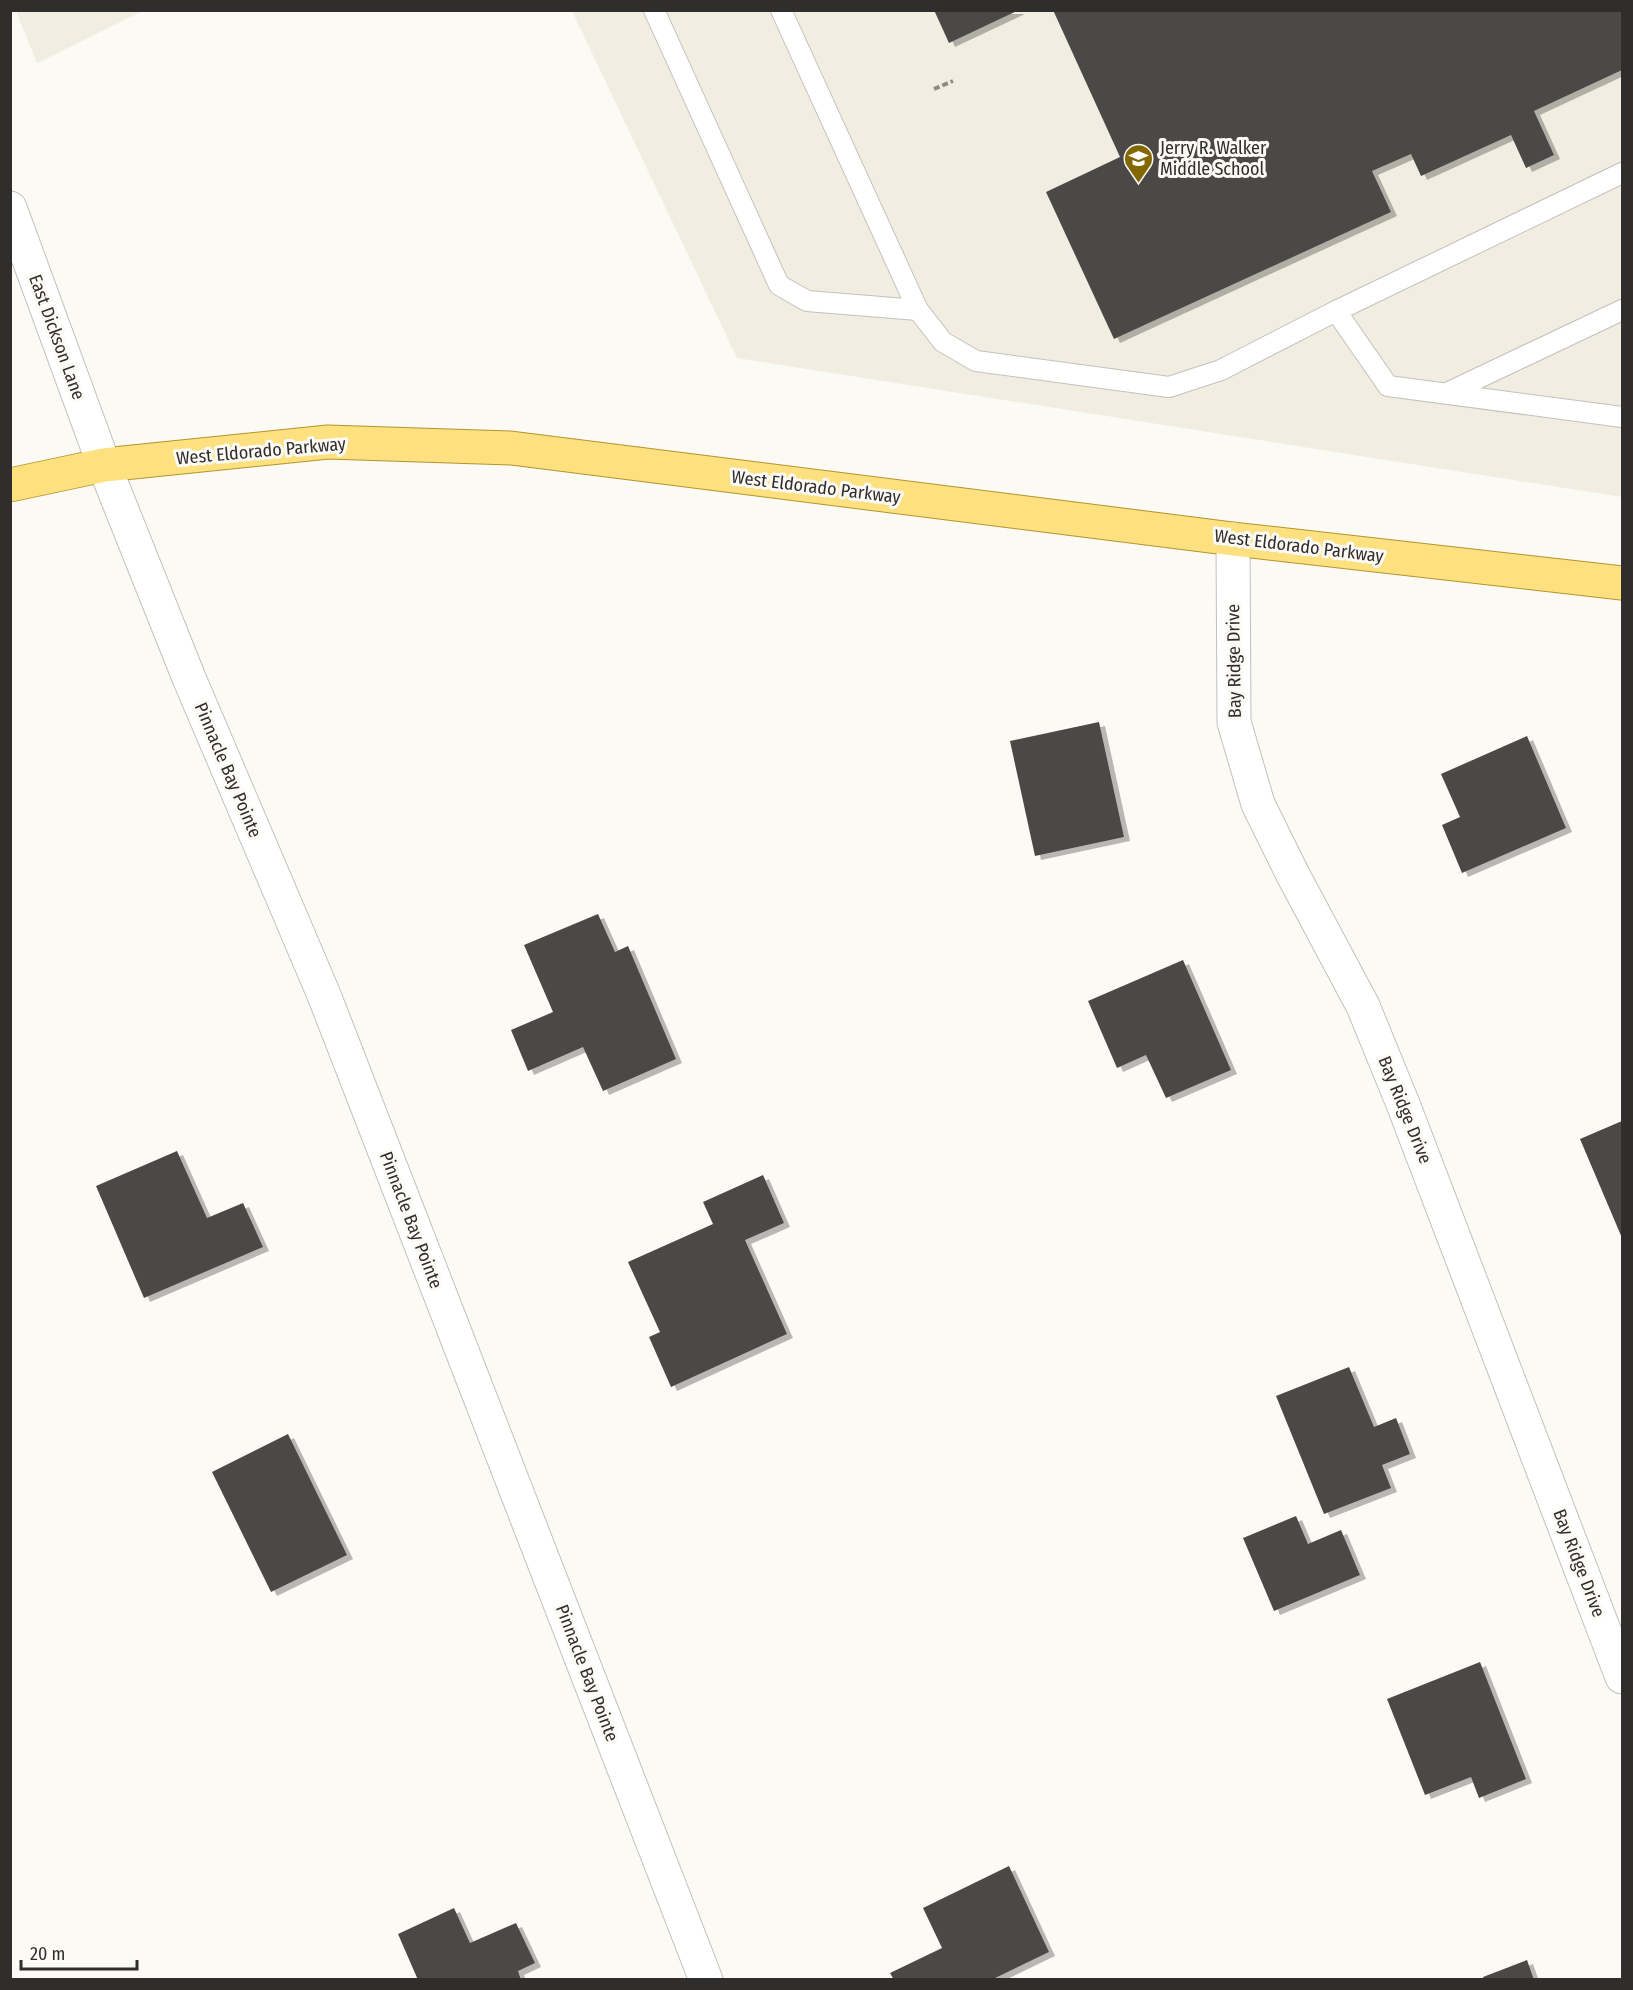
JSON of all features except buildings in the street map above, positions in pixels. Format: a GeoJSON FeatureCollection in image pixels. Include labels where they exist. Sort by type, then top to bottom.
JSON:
{"type":"FeatureCollection","features":[{"type":"Feature","properties":{"kind":"main road","name":"West Eldorado Parkway"},"geometry":{"type":"LineString","coordinates":[[10,485],[104,465],[328,442],[511,448],[1233,539],[1623,583]]}},
{"type":"Feature","properties":{"kind":"street","name":"East Dickson Lane"},"geometry":{"type":"LineString","coordinates":[[10,208],[104,465]]}},
{"type":"Feature","properties":{"kind":"street","name":"Pinnacle Bay Pointe"},"geometry":{"type":"LineString","coordinates":[[104,465],[189,678],[324,995],[706,1980]]}},
{"type":"Feature","properties":{"kind":"street","name":"Bay Ridge Drive"},"geometry":{"type":"LineString","coordinates":[[1233,539],[1234,722],[1258,804],[1363,1006],[1403,1104],[1623,1677]]}},
{"type":"Feature","properties":{"kind":"lane"},"geometry":{"type":"LineString","coordinates":[[654,10],[779,285],[807,301],[918,310]]}},
{"type":"Feature","properties":{"kind":"lane"},"geometry":{"type":"LineString","coordinates":[[781,10],[918,310],[943,342],[976,361],[1169,387],[1221,370],[1336,311],[1623,173]]}},
{"type":"Feature","properties":{"kind":"lane"},"geometry":{"type":"LineString","coordinates":[[1447,393],[1623,310]]}},
{"type":"Feature","properties":{"kind":"lane"},"geometry":{"type":"LineString","coordinates":[[1336,311],[1389,386],[1623,417]]}},
{"type":"Feature","properties":{"kind":"path"},"geometry":{"type":"LineString","coordinates":[[934,89],[953,81]]}},
{"type":"Feature","properties":{"kind":"shaded area"},"geometry":{"type":"Polygon","coordinates":[[[16,11],[143,11],[37,63],[16,11]]]}},
{"type":"Feature","properties":{"kind":"shaded area","name":"Jerry R. Walker Middle School"},"geometry":{"type":"Polygon","coordinates":[[[572,11],[1622,11],[1622,497],[737,358],[572,11]]]}},
{"type":"Feature","properties":{"kind":"place","name":"Jerry R. Walker Middle School"},"geometry":{"type":"Point","coordinates":[1139,184]}}]}
